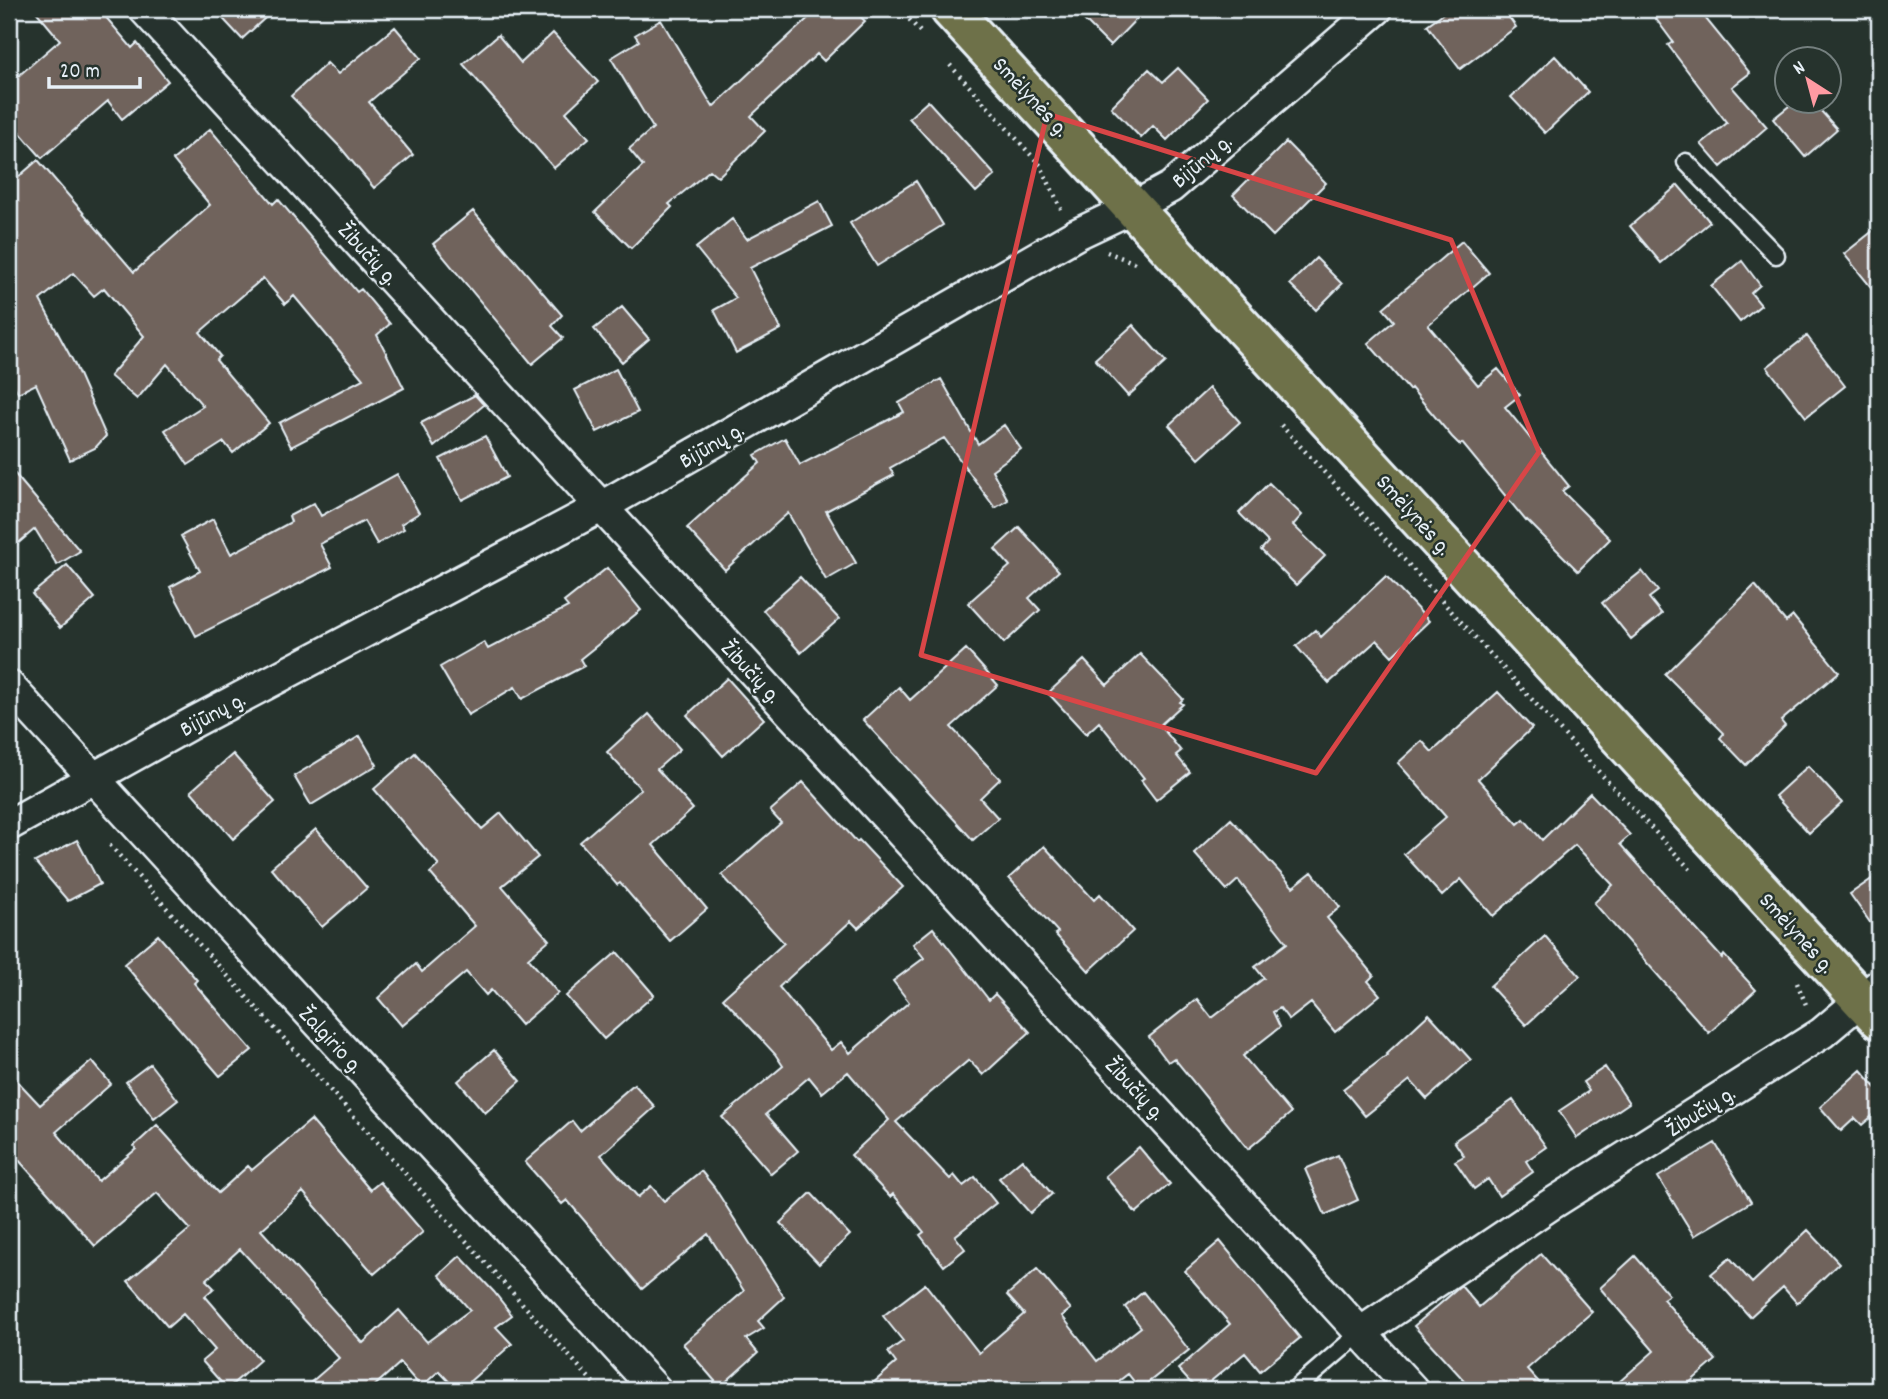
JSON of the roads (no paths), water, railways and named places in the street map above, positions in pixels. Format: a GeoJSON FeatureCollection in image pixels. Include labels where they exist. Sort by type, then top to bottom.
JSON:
{"type":"FeatureCollection","features":[{"type":"Feature","properties":{"kind":"highway","name":"Smėlynės g."},"geometry":{"type":"LineString","coordinates":[[950,9],[1873,1001]]}},
{"type":"Feature","properties":{"kind":"street","name":"Žibučių g."},"geometry":{"type":"LineString","coordinates":[[144,9],[1413,1390]]}},
{"type":"Feature","properties":{"kind":"street","name":"Bijūnų g."},"geometry":{"type":"LineString","coordinates":[[9,825],[219,708],[601,507],[1077,233],[1135,207],[1171,187],[1377,9]]}},
{"type":"Feature","properties":{"kind":"street","name":"Žalgirio g."},"geometry":{"type":"LineString","coordinates":[[9,687],[656,1390]]}},
{"type":"Feature","properties":{"kind":"street","name":"Žibučių g."},"geometry":{"type":"LineString","coordinates":[[1360,1333],[1550,1205],[1873,1001]]}},
{"type":"Feature","properties":{"kind":"lane"},"geometry":{"type":"LineString","coordinates":[[1686,162],[1776,254]]}},
{"type":"Feature","properties":{"kind":"lane"},"geometry":{"type":"LineString","coordinates":[[1294,1390],[1360,1333]]}}]}
